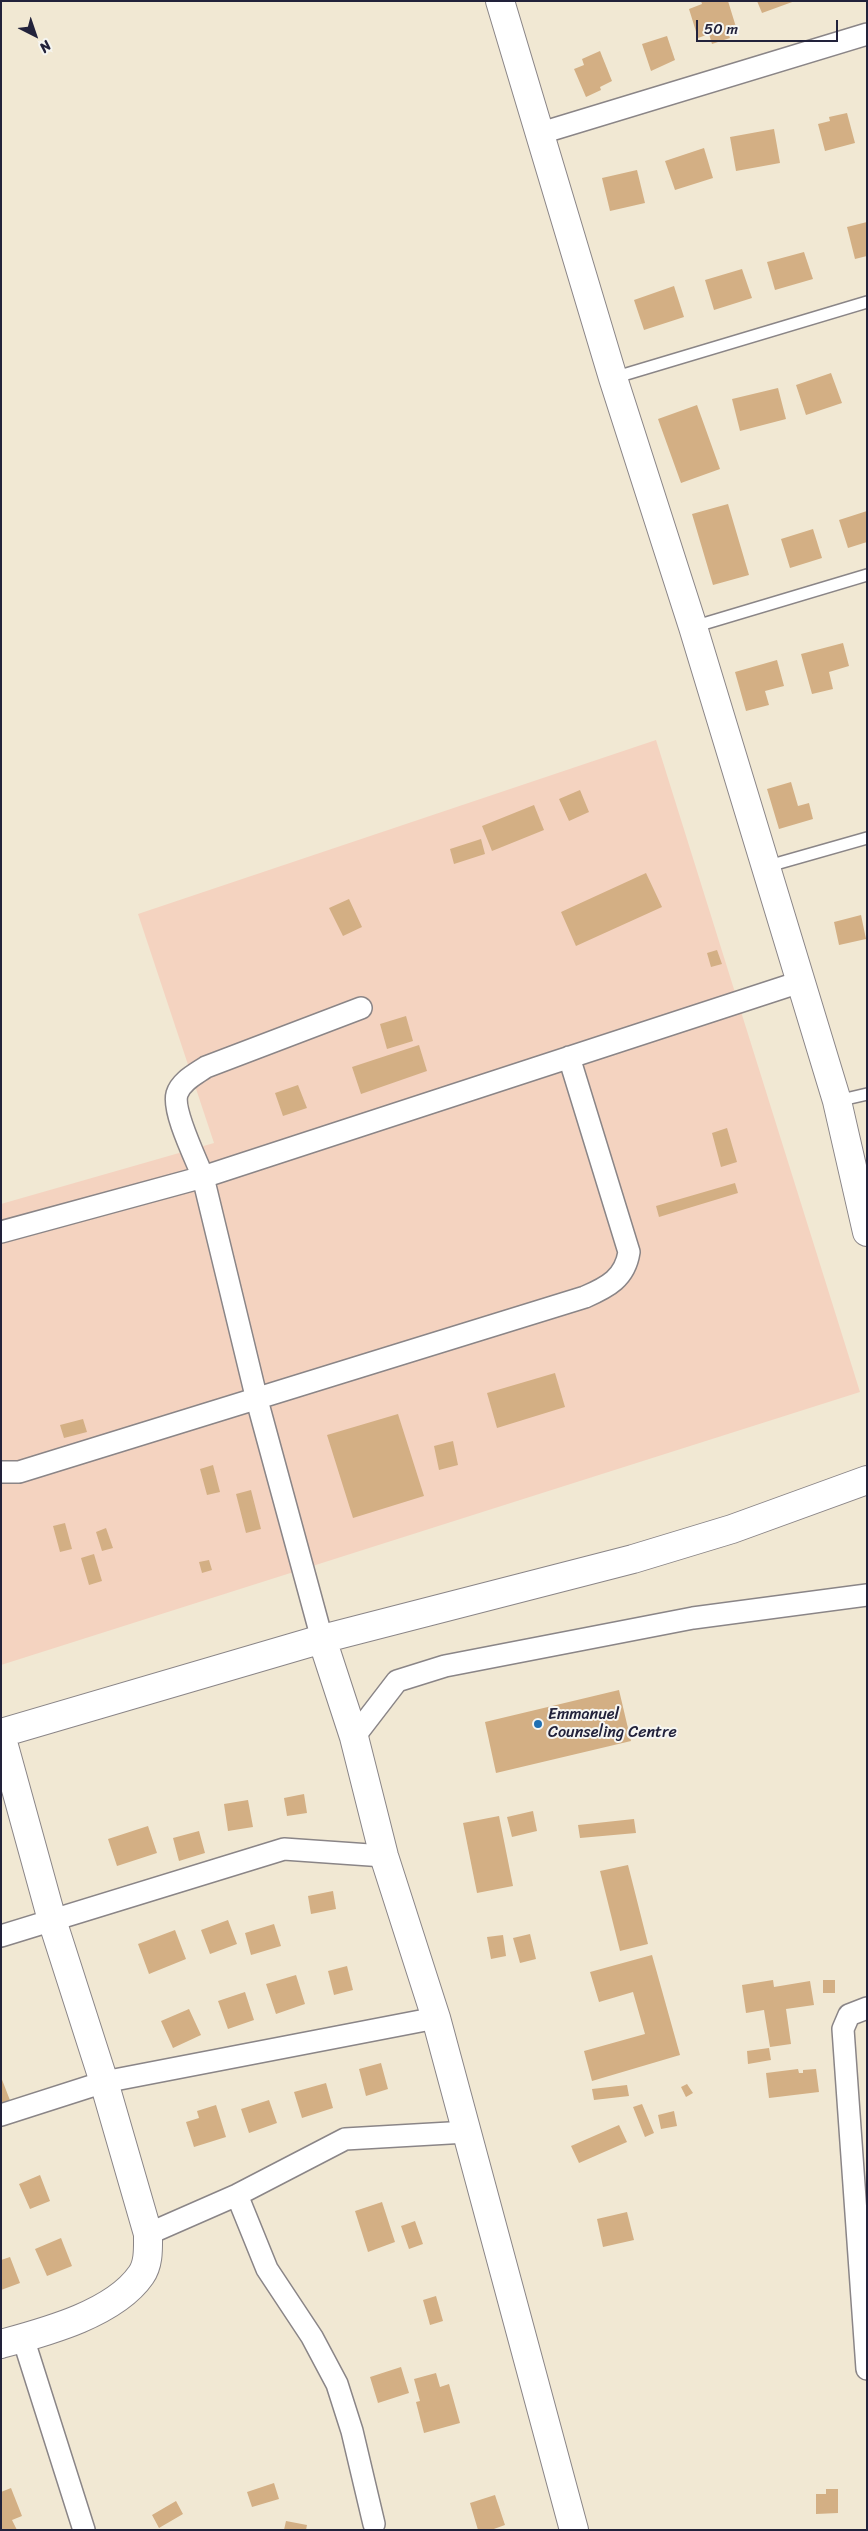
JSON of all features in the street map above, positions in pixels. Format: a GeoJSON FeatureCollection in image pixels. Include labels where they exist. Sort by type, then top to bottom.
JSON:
{"type":"FeatureCollection","features":[{"type":"Feature","properties":{"kind":"street"},"geometry":{"type":"LineString","coordinates":[[500,1],[613,378],[693,627],[765,868],[838,1101],[867,1232]]}},
{"type":"Feature","properties":{"kind":"street"},"geometry":{"type":"LineString","coordinates":[[541,133],[867,34]]}},
{"type":"Feature","properties":{"kind":"street"},"geometry":{"type":"LineString","coordinates":[[1,1232],[202,1177],[800,982]]}},
{"type":"Feature","properties":{"kind":"street"},"geometry":{"type":"LineString","coordinates":[[361,1008],[206,1067],[186,1081],[177,1094],[178,1111],[202,1177],[257,1400],[322,1639],[354,1737],[384,1856],[436,2018],[574,2530]]}},
{"type":"Feature","properties":{"kind":"street"},"geometry":{"type":"LineString","coordinates":[[1,1472],[19,1472],[257,1400],[586,1297],[607,1287],[618,1278],[627,1265],[629,1252],[569,1056]]}},
{"type":"Feature","properties":{"kind":"street"},"geometry":{"type":"LineString","coordinates":[[84,2530],[12,2341],[94,2312],[125,2293],[142,2274],[147,2258],[148,2234],[104,2082],[52,1920],[1,1734],[322,1639],[633,1559],[732,1529],[867,1480]]}},
{"type":"Feature","properties":{"kind":"street"},"geometry":{"type":"LineString","coordinates":[[732,1529],[791,1521],[867,1500]]}},
{"type":"Feature","properties":{"kind":"street"},"geometry":{"type":"LineString","coordinates":[[354,1737],[397,1681],[445,1666],[693,1618],[867,1595]]}},
{"type":"Feature","properties":{"kind":"street"},"geometry":{"type":"LineString","coordinates":[[1,1936],[284,1849],[384,1856]]}},
{"type":"Feature","properties":{"kind":"street"},"geometry":{"type":"LineString","coordinates":[[867,2008],[849,2015],[843,2029],[867,2369]]}},
{"type":"Feature","properties":{"kind":"street"},"geometry":{"type":"LineString","coordinates":[[1,2115],[104,2082],[436,2018]]}},
{"type":"Feature","properties":{"kind":"street"},"geometry":{"type":"LineString","coordinates":[[148,2234],[237,2195],[345,2139],[467,2132]]}},
{"type":"Feature","properties":{"kind":"street"},"geometry":{"type":"LineString","coordinates":[[237,2195],[268,2269],[312,2337],[337,2384],[352,2431],[374,2524]]}},
{"type":"Feature","properties":{"kind":"lane"},"geometry":{"type":"LineString","coordinates":[[613,378],[867,302]]}},
{"type":"Feature","properties":{"kind":"lane"},"geometry":{"type":"LineString","coordinates":[[693,627],[867,575]]}},
{"type":"Feature","properties":{"kind":"lane"},"geometry":{"type":"LineString","coordinates":[[765,868],[867,838]]}},
{"type":"Feature","properties":{"kind":"lane"},"geometry":{"type":"LineString","coordinates":[[838,1101],[867,1094]]}},
{"type":"Feature","properties":{"kind":"shaded area"},"geometry":{"type":"Polygon","coordinates":[[[656,740],[860,1392],[1,1665],[1,1204],[214,1143],[138,914],[656,740]]]}},
{"type":"Feature","properties":{"kind":"building"},"geometry":{"type":"Polygon","coordinates":[[[701,1],[728,1],[736,27],[727,30],[730,38],[712,44],[709,34],[698,38],[689,9],[702,4],[701,1]]]}},
{"type":"Feature","properties":{"kind":"building"},"geometry":{"type":"Polygon","coordinates":[[[757,1],[795,1],[762,13],[757,1]]]}},
{"type":"Feature","properties":{"kind":"building"},"geometry":{"type":"Polygon","coordinates":[[[667,36],[675,60],[651,71],[642,44],[667,36]]]}},
{"type":"Feature","properties":{"kind":"building"},"geometry":{"type":"Polygon","coordinates":[[[600,51],[612,81],[600,87],[601,90],[586,97],[574,69],[584,65],[582,59],[600,51]]]}},
{"type":"Feature","properties":{"kind":"building"},"geometry":{"type":"Polygon","coordinates":[[[847,113],[855,143],[825,151],[818,124],[830,121],[829,117],[847,113]]]}},
{"type":"Feature","properties":{"kind":"building"},"geometry":{"type":"Polygon","coordinates":[[[774,129],[780,163],[736,171],[730,137],[774,129]]]}},
{"type":"Feature","properties":{"kind":"building"},"geometry":{"type":"Polygon","coordinates":[[[704,148],[713,178],[675,190],[665,161],[704,148]]]}},
{"type":"Feature","properties":{"kind":"building"},"geometry":{"type":"Polygon","coordinates":[[[637,170],[645,203],[610,211],[602,178],[637,170]]]}},
{"type":"Feature","properties":{"kind":"building"},"geometry":{"type":"Polygon","coordinates":[[[867,222],[867,256],[855,259],[847,227],[867,222]]]}},
{"type":"Feature","properties":{"kind":"building"},"geometry":{"type":"Polygon","coordinates":[[[804,252],[813,279],[775,290],[767,262],[804,252]]]}},
{"type":"Feature","properties":{"kind":"building"},"geometry":{"type":"Polygon","coordinates":[[[742,269],[752,298],[714,310],[705,280],[742,269]]]}},
{"type":"Feature","properties":{"kind":"building"},"geometry":{"type":"Polygon","coordinates":[[[674,286],[684,317],[644,330],[634,300],[674,286]]]}},
{"type":"Feature","properties":{"kind":"building"},"geometry":{"type":"Polygon","coordinates":[[[831,373],[842,403],[806,415],[796,385],[831,373]]]}},
{"type":"Feature","properties":{"kind":"building"},"geometry":{"type":"Polygon","coordinates":[[[778,388],[786,419],[740,431],[732,399],[778,388]]]}},
{"type":"Feature","properties":{"kind":"building"},"geometry":{"type":"Polygon","coordinates":[[[697,405],[720,469],[681,483],[658,419],[697,405]]]}},
{"type":"Feature","properties":{"kind":"building"},"geometry":{"type":"Polygon","coordinates":[[[728,504],[749,575],[713,585],[692,514],[728,504]]]}},
{"type":"Feature","properties":{"kind":"building"},"geometry":{"type":"Polygon","coordinates":[[[867,511],[867,542],[848,548],[839,520],[867,511]]]}},
{"type":"Feature","properties":{"kind":"building"},"geometry":{"type":"Polygon","coordinates":[[[813,529],[822,558],[790,568],[781,539],[813,529]]]}},
{"type":"Feature","properties":{"kind":"building"},"geometry":{"type":"Polygon","coordinates":[[[843,643],[849,666],[829,672],[833,689],[812,694],[801,654],[843,643]]]}},
{"type":"Feature","properties":{"kind":"building"},"geometry":{"type":"Polygon","coordinates":[[[777,660],[784,686],[765,691],[769,705],[746,711],[735,672],[777,660]]]}},
{"type":"Feature","properties":{"kind":"building"},"geometry":{"type":"Polygon","coordinates":[[[791,782],[798,806],[809,803],[813,819],[779,829],[767,789],[791,782]]]}},
{"type":"Feature","properties":{"kind":"building"},"geometry":{"type":"Polygon","coordinates":[[[580,790],[589,812],[569,821],[559,799],[580,790]]]}},
{"type":"Feature","properties":{"kind":"building"},"geometry":{"type":"Polygon","coordinates":[[[534,805],[544,830],[492,851],[482,826],[534,805]]]}},
{"type":"Feature","properties":{"kind":"building"},"geometry":{"type":"Polygon","coordinates":[[[481,839],[485,854],[454,864],[450,849],[481,839]]]}},
{"type":"Feature","properties":{"kind":"building"},"geometry":{"type":"Polygon","coordinates":[[[646,873],[662,907],[576,946],[561,912],[646,873]]]}},
{"type":"Feature","properties":{"kind":"building"},"geometry":{"type":"Polygon","coordinates":[[[349,899],[362,927],[343,936],[329,908],[349,899]]]}},
{"type":"Feature","properties":{"kind":"building"},"geometry":{"type":"Polygon","coordinates":[[[861,915],[866,939],[839,945],[834,922],[861,915]]]}},
{"type":"Feature","properties":{"kind":"building"},"geometry":{"type":"Polygon","coordinates":[[[717,950],[722,964],[711,967],[707,953],[717,950]]]}},
{"type":"Feature","properties":{"kind":"building"},"geometry":{"type":"Polygon","coordinates":[[[406,1016],[413,1041],[387,1049],[380,1024],[406,1016]]]}},
{"type":"Feature","properties":{"kind":"building"},"geometry":{"type":"Polygon","coordinates":[[[419,1045],[427,1071],[361,1094],[352,1067],[419,1045]]]}},
{"type":"Feature","properties":{"kind":"building"},"geometry":{"type":"Polygon","coordinates":[[[298,1085],[307,1108],[283,1116],[275,1093],[298,1085]]]}},
{"type":"Feature","properties":{"kind":"building"},"geometry":{"type":"Polygon","coordinates":[[[727,1128],[737,1162],[721,1167],[712,1133],[727,1128]]]}},
{"type":"Feature","properties":{"kind":"building"},"geometry":{"type":"Polygon","coordinates":[[[735,1183],[738,1193],[659,1217],[656,1206],[735,1183]]]}},
{"type":"Feature","properties":{"kind":"building"},"geometry":{"type":"Polygon","coordinates":[[[555,1373],[565,1407],[497,1428],[487,1393],[555,1373]]]}},
{"type":"Feature","properties":{"kind":"building"},"geometry":{"type":"Polygon","coordinates":[[[398,1414],[424,1496],[353,1518],[327,1435],[398,1414]]]}},
{"type":"Feature","properties":{"kind":"building"},"geometry":{"type":"Polygon","coordinates":[[[83,1419],[87,1432],[64,1438],[60,1425],[83,1419]]]}},
{"type":"Feature","properties":{"kind":"building"},"geometry":{"type":"Polygon","coordinates":[[[453,1441],[458,1465],[439,1470],[434,1446],[453,1441]]]}},
{"type":"Feature","properties":{"kind":"building"},"geometry":{"type":"Polygon","coordinates":[[[213,1465],[220,1492],[207,1495],[200,1469],[213,1465]]]}},
{"type":"Feature","properties":{"kind":"building"},"geometry":{"type":"Polygon","coordinates":[[[251,1490],[261,1529],[246,1533],[236,1494],[251,1490]]]}},
{"type":"Feature","properties":{"kind":"building"},"geometry":{"type":"Polygon","coordinates":[[[65,1523],[72,1549],[60,1552],[53,1526],[65,1523]]]}},
{"type":"Feature","properties":{"kind":"building"},"geometry":{"type":"Polygon","coordinates":[[[106,1528],[113,1548],[102,1551],[96,1532],[106,1528]]]}},
{"type":"Feature","properties":{"kind":"building"},"geometry":{"type":"Polygon","coordinates":[[[94,1554],[102,1581],[89,1585],[81,1558],[94,1554]]]}},
{"type":"Feature","properties":{"kind":"building"},"geometry":{"type":"Polygon","coordinates":[[[209,1560],[212,1570],[202,1573],[199,1562],[209,1560]]]}},
{"type":"Feature","properties":{"kind":"building"},"geometry":{"type":"Polygon","coordinates":[[[619,1690],[631,1741],[496,1773],[485,1722],[619,1690]]]}},
{"type":"Feature","properties":{"kind":"building"},"geometry":{"type":"Polygon","coordinates":[[[304,1794],[307,1813],[287,1816],[284,1798],[304,1794]]]}},
{"type":"Feature","properties":{"kind":"building"},"geometry":{"type":"Polygon","coordinates":[[[248,1800],[253,1827],[228,1831],[224,1804],[248,1800]]]}},
{"type":"Feature","properties":{"kind":"building"},"geometry":{"type":"Polygon","coordinates":[[[533,1811],[537,1831],[512,1837],[507,1817],[533,1811]]]}},
{"type":"Feature","properties":{"kind":"building"},"geometry":{"type":"Polygon","coordinates":[[[499,1816],[513,1886],[477,1893],[463,1823],[499,1816]]]}},
{"type":"Feature","properties":{"kind":"building"},"geometry":{"type":"Polygon","coordinates":[[[634,1819],[636,1833],[580,1838],[578,1825],[634,1819]]]}},
{"type":"Feature","properties":{"kind":"building"},"geometry":{"type":"Polygon","coordinates":[[[148,1826],[157,1853],[117,1866],[108,1839],[148,1826]]]}},
{"type":"Feature","properties":{"kind":"building"},"geometry":{"type":"Polygon","coordinates":[[[199,1831],[205,1853],[179,1861],[173,1838],[199,1831]]]}},
{"type":"Feature","properties":{"kind":"building"},"geometry":{"type":"Polygon","coordinates":[[[628,1865],[648,1944],[620,1951],[600,1871],[628,1865]]]}},
{"type":"Feature","properties":{"kind":"building"},"geometry":{"type":"Polygon","coordinates":[[[333,1891],[336,1909],[311,1914],[308,1896],[333,1891]]]}},
{"type":"Feature","properties":{"kind":"building"},"geometry":{"type":"Polygon","coordinates":[[[228,1920],[237,1944],[210,1954],[201,1930],[228,1920]]]}},
{"type":"Feature","properties":{"kind":"building"},"geometry":{"type":"Polygon","coordinates":[[[274,1924],[281,1946],[251,1955],[245,1933],[274,1924]]]}},
{"type":"Feature","properties":{"kind":"building"},"geometry":{"type":"Polygon","coordinates":[[[175,1930],[186,1959],[149,1974],[138,1944],[175,1930]]]}},
{"type":"Feature","properties":{"kind":"building"},"geometry":{"type":"Polygon","coordinates":[[[530,1934],[536,1959],[520,1963],[513,1938],[530,1934]]]}},
{"type":"Feature","properties":{"kind":"building"},"geometry":{"type":"Polygon","coordinates":[[[503,1935],[506,1956],[491,1959],[487,1937],[503,1935]]]}},
{"type":"Feature","properties":{"kind":"building"},"geometry":{"type":"Polygon","coordinates":[[[652,1955],[680,2055],[592,2081],[584,2051],[645,2034],[633,1992],[599,2002],[590,1972],[652,1955]]]}},
{"type":"Feature","properties":{"kind":"building"},"geometry":{"type":"Polygon","coordinates":[[[347,1966],[353,1990],[334,1995],[328,1971],[347,1966]]]}},
{"type":"Feature","properties":{"kind":"building"},"geometry":{"type":"Polygon","coordinates":[[[296,1975],[305,2004],[276,2014],[266,1984],[296,1975]]]}},
{"type":"Feature","properties":{"kind":"building"},"geometry":{"type":"Polygon","coordinates":[[[773,1980],[774,1987],[810,1981],[814,2005],[786,2009],[791,2044],[770,2047],[764,2010],[746,2013],[742,1985],[773,1980]]]}},
{"type":"Feature","properties":{"kind":"building"},"geometry":{"type":"Polygon","coordinates":[[[823,1980],[835,1980],[835,1993],[823,1993],[823,1980]]]}},
{"type":"Feature","properties":{"kind":"building"},"geometry":{"type":"Polygon","coordinates":[[[245,1992],[254,2020],[228,2029],[218,2001],[245,1992]]]}},
{"type":"Feature","properties":{"kind":"building"},"geometry":{"type":"Polygon","coordinates":[[[189,2009],[201,2035],[173,2048],[161,2021],[189,2009]]]}},
{"type":"Feature","properties":{"kind":"building"},"geometry":{"type":"Polygon","coordinates":[[[769,2048],[771,2060],[748,2064],[747,2051],[769,2048]]]}},
{"type":"Feature","properties":{"kind":"building"},"geometry":{"type":"Polygon","coordinates":[[[381,2063],[388,2089],[366,2096],[359,2069],[381,2063]]]}},
{"type":"Feature","properties":{"kind":"building"},"geometry":{"type":"Polygon","coordinates":[[[798,2069],[799,2073],[803,2073],[803,2070],[816,2069],[819,2092],[769,2098],[766,2073],[798,2069]]]}},
{"type":"Feature","properties":{"kind":"building"},"geometry":{"type":"Polygon","coordinates":[[[1,2077],[11,2103],[1,2106],[1,2077]]]}},
{"type":"Feature","properties":{"kind":"building"},"geometry":{"type":"Polygon","coordinates":[[[326,2083],[333,2108],[302,2118],[294,2092],[326,2083]]]}},
{"type":"Feature","properties":{"kind":"building"},"geometry":{"type":"Polygon","coordinates":[[[687,2084],[693,2093],[686,2097],[681,2087],[687,2084]]]}},
{"type":"Feature","properties":{"kind":"building"},"geometry":{"type":"Polygon","coordinates":[[[627,2085],[629,2096],[594,2100],[592,2089],[627,2085]]]}},
{"type":"Feature","properties":{"kind":"building"},"geometry":{"type":"Polygon","coordinates":[[[269,2100],[277,2123],[249,2133],[241,2109],[269,2100]]]}},
{"type":"Feature","properties":{"kind":"building"},"geometry":{"type":"Polygon","coordinates":[[[642,2104],[654,2133],[645,2137],[633,2107],[642,2104]]]}},
{"type":"Feature","properties":{"kind":"building"},"geometry":{"type":"Polygon","coordinates":[[[216,2105],[226,2137],[194,2147],[186,2122],[199,2118],[197,2111],[216,2105]]]}},
{"type":"Feature","properties":{"kind":"building"},"geometry":{"type":"Polygon","coordinates":[[[674,2111],[677,2126],[661,2129],[658,2115],[674,2111]]]}},
{"type":"Feature","properties":{"kind":"building"},"geometry":{"type":"Polygon","coordinates":[[[619,2125],[627,2142],[579,2163],[571,2146],[619,2125]]]}},
{"type":"Feature","properties":{"kind":"building"},"geometry":{"type":"Polygon","coordinates":[[[40,2175],[50,2201],[30,2209],[19,2184],[40,2175]]]}},
{"type":"Feature","properties":{"kind":"building"},"geometry":{"type":"Polygon","coordinates":[[[382,2202],[395,2242],[368,2252],[355,2211],[382,2202]]]}},
{"type":"Feature","properties":{"kind":"building"},"geometry":{"type":"Polygon","coordinates":[[[627,2212],[634,2240],[603,2247],[597,2219],[627,2212]]]}},
{"type":"Feature","properties":{"kind":"building"},"geometry":{"type":"Polygon","coordinates":[[[415,2221],[423,2244],[409,2249],[401,2226],[415,2221]]]}},
{"type":"Feature","properties":{"kind":"building"},"geometry":{"type":"Polygon","coordinates":[[[61,2238],[72,2266],[47,2276],[35,2249],[61,2238]]]}},
{"type":"Feature","properties":{"kind":"building"},"geometry":{"type":"Polygon","coordinates":[[[10,2257],[20,2283],[1,2290],[1,2260],[10,2257]]]}},
{"type":"Feature","properties":{"kind":"building"},"geometry":{"type":"Polygon","coordinates":[[[436,2296],[443,2321],[430,2325],[423,2300],[436,2296]]]}},
{"type":"Feature","properties":{"kind":"building"},"geometry":{"type":"Polygon","coordinates":[[[401,2367],[409,2393],[378,2403],[370,2377],[401,2367]]]}},
{"type":"Feature","properties":{"kind":"building"},"geometry":{"type":"Polygon","coordinates":[[[436,2373],[440,2387],[449,2384],[460,2423],[424,2433],[416,2402],[420,2401],[414,2379],[436,2373]]]}},
{"type":"Feature","properties":{"kind":"building"},"geometry":{"type":"Polygon","coordinates":[[[274,2483],[279,2499],[252,2507],[247,2492],[274,2483]]]}},
{"type":"Feature","properties":{"kind":"building"},"geometry":{"type":"Polygon","coordinates":[[[11,2488],[22,2516],[12,2520],[17,2530],[1,2530],[1,2492],[11,2488]]]}},
{"type":"Feature","properties":{"kind":"building"},"geometry":{"type":"Polygon","coordinates":[[[826,2489],[838,2489],[838,2513],[816,2514],[816,2494],[826,2494],[826,2489]]]}},
{"type":"Feature","properties":{"kind":"building"},"geometry":{"type":"Polygon","coordinates":[[[495,2495],[505,2525],[491,2530],[478,2530],[470,2503],[495,2495]]]}},
{"type":"Feature","properties":{"kind":"building"},"geometry":{"type":"Polygon","coordinates":[[[176,2501],[183,2514],[159,2528],[152,2515],[176,2501]]]}},
{"type":"Feature","properties":{"kind":"building"},"geometry":{"type":"Polygon","coordinates":[[[286,2521],[307,2525],[306,2530],[284,2530],[286,2521]]]}},
{"type":"Feature","properties":{"kind":"place","name":"Emmanuel Counseling Centre"},"geometry":{"type":"Point","coordinates":[538,1724]}}]}
